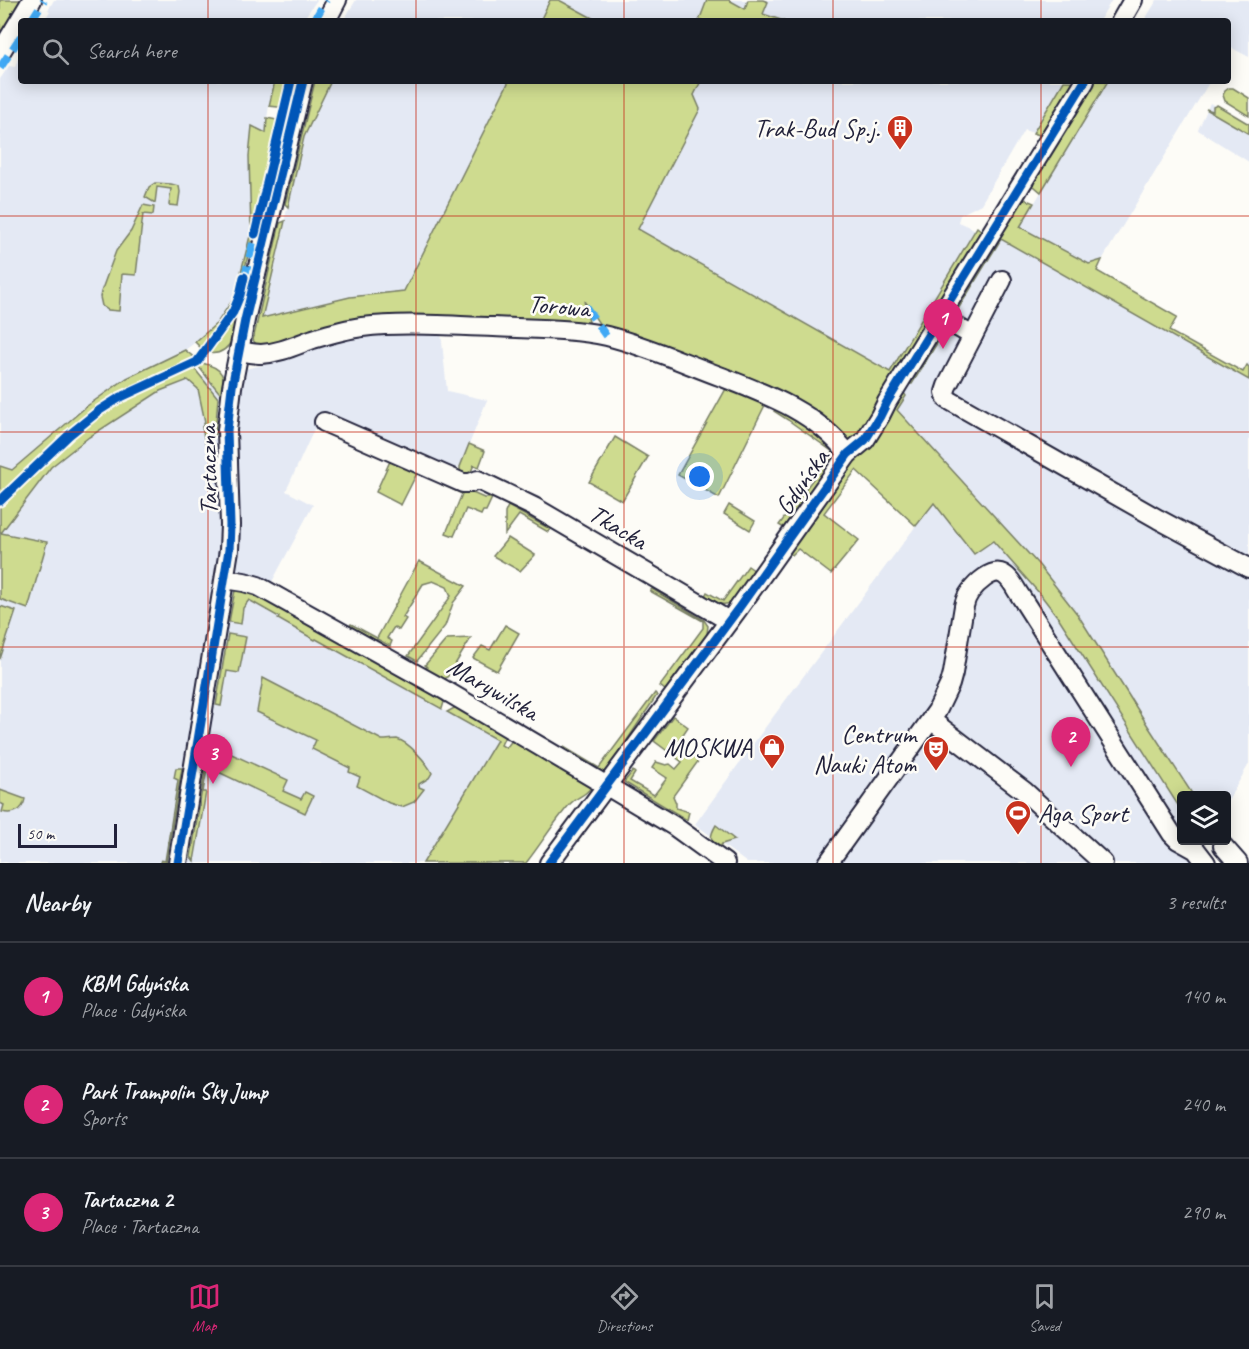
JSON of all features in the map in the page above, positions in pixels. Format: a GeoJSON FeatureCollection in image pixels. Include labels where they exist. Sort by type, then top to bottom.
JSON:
{"type":"FeatureCollection","features":[{"type":"Feature","properties":{"kind":"street"},"geometry":{"type":"LineString","coordinates":[[21,18],[32,0]]}},
{"type":"Feature","properties":{"kind":"street"},"geometry":{"type":"LineString","coordinates":[[328,18],[337,0]]}},
{"type":"Feature","properties":{"kind":"street"},"geometry":{"type":"LineString","coordinates":[[1123,18],[1133,0]]}},
{"type":"Feature","properties":{"kind":"street"},"geometry":{"type":"LineString","coordinates":[[0,53],[18,23]]}},
{"type":"Feature","properties":{"kind":"street","name":"Tartaczna"},"geometry":{"type":"LineString","coordinates":[[178,863],[229,550],[227,430],[231,396],[266,232],[302,84]]}},
{"type":"Feature","properties":{"kind":"street","name":"Gdyńska"},"geometry":{"type":"LineString","coordinates":[[549,863],[729,621],[848,454],[871,432],[886,402],[1083,84]]}},
{"type":"Feature","properties":{"kind":"street"},"geometry":{"type":"LineString","coordinates":[[1002,280],[947,386],[945,393],[947,399],[1249,568]]}},
{"type":"Feature","properties":{"kind":"street"},"geometry":{"type":"LineString","coordinates":[[940,317],[973,336]]}},
{"type":"Feature","properties":{"kind":"street","name":"Torowa"},"geometry":{"type":"LineString","coordinates":[[239,351],[272,352],[343,330],[391,325],[527,328],[594,334],[641,345],[769,395],[803,413],[821,426],[848,454]]}},
{"type":"Feature","properties":{"kind":"street","name":"Tkacka"},"geometry":{"type":"LineString","coordinates":[[324,422],[464,483],[478,480],[534,507],[729,621]]}},
{"type":"Feature","properties":{"kind":"street"},"geometry":{"type":"LineString","coordinates":[[828,863],[932,720],[950,684],[968,594],[994,573],[1001,573],[1009,580],[1021,597],[1172,834],[1196,850],[1206,863]]}},
{"type":"Feature","properties":{"kind":"street","name":"Marywilska"},"geometry":{"type":"LineString","coordinates":[[225,579],[261,588],[448,692],[674,826],[725,863]]}},
{"type":"Feature","properties":{"kind":"street"},"geometry":{"type":"LineString","coordinates":[[932,720],[1024,791],[1103,863]]}},
{"type":"Feature","properties":{"kind":"street"},"geometry":{"type":"LineString","coordinates":[[1223,846],[1238,863]]}},
{"type":"Feature","properties":{"kind":"shaded area"},"geometry":{"type":"Polygon","coordinates":[[[54,0],[317,0],[304,18],[46,18],[50,11],[48,10],[54,0]]]}},
{"type":"Feature","properties":{"kind":"shaded area"},"geometry":{"type":"Polygon","coordinates":[[[356,0],[550,0],[541,18],[345,18],[356,0]]]}},
{"type":"Feature","properties":{"kind":"shaded area"},"geometry":{"type":"Polygon","coordinates":[[[559,0],[1112,0],[1101,18],[592,18],[559,0]]]}},
{"type":"Feature","properties":{"kind":"shaded area"},"geometry":{"type":"Polygon","coordinates":[[[1157,0],[1249,0],[1249,57],[1231,48],[1231,18],[1146,18],[1157,0]]]}},
{"type":"Feature","properties":{"kind":"shaded area"},"geometry":{"type":"Polygon","coordinates":[[[18,58],[18,84],[274,84],[266,134],[252,126],[251,232],[235,296],[217,323],[185,350],[127,378],[87,406],[0,481],[0,79],[9,66],[15,67],[18,58]]]}},
{"type":"Feature","properties":{"kind":"shaded area"},"geometry":{"type":"Polygon","coordinates":[[[330,84],[508,84],[404,291],[350,297],[261,319],[304,137],[330,84]]]}},
{"type":"Feature","properties":{"kind":"shaded area"},"geometry":{"type":"Polygon","coordinates":[[[700,84],[1062,84],[1033,133],[1024,130],[981,204],[960,215],[958,222],[976,230],[891,372],[637,229],[700,109],[694,95],[700,84]]]}},
{"type":"Feature","properties":{"kind":"shaded area"},"geometry":{"type":"Polygon","coordinates":[[[1106,84],[1208,84],[1102,260],[1089,264],[1020,227],[1106,84]]]}},
{"type":"Feature","properties":{"kind":"shaded area"},"geometry":{"type":"Polygon","coordinates":[[[1210,103],[1249,126],[1249,162],[1198,130],[1210,103]]]}},
{"type":"Feature","properties":{"kind":"shaded area"},"geometry":{"type":"Polygon","coordinates":[[[1001,239],[1239,374],[1249,362],[1249,764],[1231,795],[1231,791],[1190,791],[1078,615],[1038,564],[896,410],[906,396],[904,393],[909,384],[912,384],[1001,239]]]}},
{"type":"Feature","properties":{"kind":"shaded area"},"geometry":{"type":"Polygon","coordinates":[[[441,332],[447,391],[487,400],[460,467],[449,470],[321,414],[286,491],[313,505],[259,606],[279,617],[279,620],[497,740],[423,863],[0,863],[0,534],[51,467],[89,437],[160,391],[188,380],[279,362],[315,347],[369,335],[441,332]]]}},
{"type":"Feature","properties":{"kind":"shaded area"},"geometry":{"type":"Polygon","coordinates":[[[933,503],[974,554],[993,541],[1040,594],[1060,620],[1177,804],[1177,845],[1203,845],[1214,863],[747,863],[695,824],[933,503]]]}},
{"type":"Feature","properties":{"kind":"green space"},"geometry":{"type":"Polygon","coordinates":[[[0,0],[26,0],[0,40],[0,0]]]}},
{"type":"Feature","properties":{"kind":"green space"},"geometry":{"type":"Polygon","coordinates":[[[550,0],[559,0],[592,18],[541,18],[550,0]]]}},
{"type":"Feature","properties":{"kind":"green space"},"geometry":{"type":"Polygon","coordinates":[[[707,0],[729,0],[745,9],[748,0],[763,0],[768,2],[763,14],[775,18],[700,18],[707,0]]]}},
{"type":"Feature","properties":{"kind":"green space"},"geometry":{"type":"Polygon","coordinates":[[[274,84],[286,84],[281,106],[269,106],[274,84]]]}},
{"type":"Feature","properties":{"kind":"green space"},"geometry":{"type":"Polygon","coordinates":[[[314,84],[330,84],[304,137],[288,207],[285,204],[314,84]]]}},
{"type":"Feature","properties":{"kind":"green space"},"geometry":{"type":"Polygon","coordinates":[[[508,84],[700,84],[694,95],[700,109],[638,229],[890,372],[977,227],[982,231],[982,236],[862,435],[848,442],[838,435],[602,328],[584,301],[590,326],[484,321],[272,346],[261,346],[253,340],[280,223],[285,221],[262,318],[350,297],[404,291],[508,84]]]}},
{"type":"Feature","properties":{"kind":"green space"},"geometry":{"type":"Polygon","coordinates":[[[1062,84],[1075,84],[1043,136],[1033,133],[1062,84]]]}},
{"type":"Feature","properties":{"kind":"green space"},"geometry":{"type":"Polygon","coordinates":[[[1091,84],[1106,84],[1041,192],[1034,186],[1033,180],[1091,84]]]}},
{"type":"Feature","properties":{"kind":"green space"},"geometry":{"type":"Polygon","coordinates":[[[1229,88],[1249,98],[1249,116],[1225,101],[1223,95],[1229,88]]]}},
{"type":"Feature","properties":{"kind":"green space"},"geometry":{"type":"Polygon","coordinates":[[[1217,105],[1249,124],[1249,134],[1206,109],[1213,111],[1213,107],[1217,105]]]}},
{"type":"Feature","properties":{"kind":"green space"},"geometry":{"type":"Polygon","coordinates":[[[267,118],[277,120],[239,293],[202,349],[195,342],[217,323],[235,296],[251,232],[249,156],[252,126],[266,133],[267,118]]]}},
{"type":"Feature","properties":{"kind":"green space"},"geometry":{"type":"Polygon","coordinates":[[[155,183],[179,186],[178,206],[169,205],[171,189],[157,187],[155,203],[145,197],[149,187],[155,183]]]}},
{"type":"Feature","properties":{"kind":"green space"},"geometry":{"type":"Polygon","coordinates":[[[1022,198],[1034,203],[1020,227],[1089,264],[1102,260],[1097,271],[1177,317],[1169,331],[1243,372],[1247,365],[1249,380],[1001,239],[957,311],[953,308],[1022,198]]]}},
{"type":"Feature","properties":{"kind":"green space"},"geometry":{"type":"Polygon","coordinates":[[[143,205],[154,207],[153,215],[143,214],[136,275],[122,274],[119,311],[108,310],[102,306],[101,292],[116,251],[131,231],[143,205]]]}},
{"type":"Feature","properties":{"kind":"green space"},"geometry":{"type":"Polygon","coordinates":[[[242,300],[237,326],[230,343],[225,350],[208,353],[238,310],[242,300]]]}},
{"type":"Feature","properties":{"kind":"green space"},"geometry":{"type":"Polygon","coordinates":[[[940,328],[945,330],[912,384],[908,384],[904,393],[906,396],[897,410],[1038,564],[1078,615],[1190,791],[1177,791],[1177,804],[1060,620],[993,541],[974,554],[934,503],[916,526],[856,470],[824,513],[859,540],[831,574],[798,549],[792,555],[787,551],[940,328]]]}},
{"type":"Feature","properties":{"kind":"green space"},"geometry":{"type":"Polygon","coordinates":[[[185,350],[196,359],[144,381],[107,401],[71,429],[0,496],[0,466],[12,470],[87,406],[127,378],[185,350]]]}},
{"type":"Feature","properties":{"kind":"green space"},"geometry":{"type":"Polygon","coordinates":[[[202,363],[215,367],[222,374],[223,397],[198,366],[202,363]]]}},
{"type":"Feature","properties":{"kind":"green space"},"geometry":{"type":"Polygon","coordinates":[[[194,368],[218,398],[215,435],[205,443],[202,427],[205,422],[198,389],[188,380],[160,391],[89,437],[51,467],[1,533],[47,542],[28,609],[0,599],[0,506],[88,424],[119,401],[194,368]]]}},
{"type":"Feature","properties":{"kind":"green space"},"geometry":{"type":"Polygon","coordinates":[[[727,387],[767,401],[719,498],[678,475],[727,387]]]}},
{"type":"Feature","properties":{"kind":"green space"},"geometry":{"type":"Polygon","coordinates":[[[778,407],[797,416],[837,453],[836,463],[787,530],[779,525],[833,452],[774,411],[778,407]]]}},
{"type":"Feature","properties":{"kind":"green space"},"geometry":{"type":"Polygon","coordinates":[[[615,437],[648,457],[622,501],[589,482],[615,437]]]}},
{"type":"Feature","properties":{"kind":"green space"},"geometry":{"type":"Polygon","coordinates":[[[469,444],[485,451],[479,467],[474,465],[468,478],[460,473],[460,467],[469,444]]]}},
{"type":"Feature","properties":{"kind":"green space"},"geometry":{"type":"Polygon","coordinates":[[[391,459],[418,471],[401,505],[376,492],[391,459]]]}},
{"type":"Feature","properties":{"kind":"green space"},"geometry":{"type":"Polygon","coordinates":[[[443,483],[484,498],[492,498],[486,511],[483,511],[481,515],[466,509],[454,536],[446,533],[462,494],[442,485],[443,483]]]}},
{"type":"Feature","properties":{"kind":"green space"},"geometry":{"type":"Polygon","coordinates":[[[729,505],[755,521],[750,530],[724,514],[729,505]]]}},
{"type":"Feature","properties":{"kind":"green space"},"geometry":{"type":"Polygon","coordinates":[[[508,506],[550,529],[548,532],[519,515],[505,534],[505,513],[508,506]]]}},
{"type":"Feature","properties":{"kind":"green space"},"geometry":{"type":"Polygon","coordinates":[[[508,538],[535,555],[520,571],[493,556],[508,538]]]}},
{"type":"Feature","properties":{"kind":"green space"},"geometry":{"type":"Polygon","coordinates":[[[419,561],[466,586],[453,603],[445,626],[417,661],[408,656],[451,596],[447,587],[433,581],[423,584],[403,617],[406,619],[399,630],[394,627],[387,638],[392,641],[390,646],[377,639],[374,644],[348,629],[351,624],[377,638],[419,561]]]}},
{"type":"Feature","properties":{"kind":"green space"},"geometry":{"type":"Polygon","coordinates":[[[748,566],[758,573],[734,605],[732,602],[718,603],[705,596],[707,592],[723,601],[748,566]]]}},
{"type":"Feature","properties":{"kind":"green space"},"geometry":{"type":"Polygon","coordinates":[[[241,588],[438,697],[444,702],[442,709],[315,640],[249,600],[243,608],[241,624],[229,622],[235,590],[241,588]]]}},
{"type":"Feature","properties":{"kind":"green space"},"geometry":{"type":"Polygon","coordinates":[[[652,589],[704,620],[708,626],[707,634],[711,637],[669,693],[660,686],[703,628],[703,621],[650,591],[652,589]]]}},
{"type":"Feature","properties":{"kind":"green space"},"geometry":{"type":"Polygon","coordinates":[[[0,606],[16,611],[0,659],[0,606]]]}},
{"type":"Feature","properties":{"kind":"green space"},"geometry":{"type":"Polygon","coordinates":[[[505,625],[519,633],[497,671],[473,658],[482,646],[490,650],[505,625]]]}},
{"type":"Feature","properties":{"kind":"green space"},"geometry":{"type":"Polygon","coordinates":[[[228,634],[246,637],[239,673],[227,671],[221,706],[216,705],[228,634]]]}},
{"type":"Feature","properties":{"kind":"green space"},"geometry":{"type":"Polygon","coordinates":[[[471,638],[442,682],[424,672],[427,667],[425,665],[447,639],[471,638]]]}},
{"type":"Feature","properties":{"kind":"green space"},"geometry":{"type":"Polygon","coordinates":[[[263,678],[382,740],[397,739],[407,744],[432,773],[429,778],[419,784],[419,787],[424,789],[414,802],[402,807],[389,803],[357,786],[360,777],[349,772],[350,768],[312,749],[316,740],[257,712],[263,678]]]}},
{"type":"Feature","properties":{"kind":"green space"},"geometry":{"type":"Polygon","coordinates":[[[655,693],[657,695],[606,772],[598,773],[561,752],[564,747],[599,768],[655,693]]]}},
{"type":"Feature","properties":{"kind":"green space"},"geometry":{"type":"Polygon","coordinates":[[[456,707],[507,732],[501,745],[506,748],[514,738],[591,787],[570,804],[558,818],[526,863],[423,863],[497,740],[447,712],[456,707]]]}},
{"type":"Feature","properties":{"kind":"green space"},"geometry":{"type":"Polygon","coordinates":[[[673,716],[688,727],[677,743],[699,760],[673,796],[676,808],[689,812],[687,820],[624,782],[633,771],[635,773],[630,781],[654,795],[667,778],[652,768],[656,762],[670,764],[676,769],[682,762],[654,741],[673,716]]]}},
{"type":"Feature","properties":{"kind":"green space"},"geometry":{"type":"Polygon","coordinates":[[[209,746],[288,780],[283,791],[301,799],[305,792],[313,796],[305,813],[210,768],[207,769],[203,792],[206,792],[194,861],[191,857],[209,746]]]}},
{"type":"Feature","properties":{"kind":"green space"},"geometry":{"type":"Polygon","coordinates":[[[176,768],[182,768],[166,863],[160,862],[165,861],[178,780],[174,778],[176,768]]]}},
{"type":"Feature","properties":{"kind":"green space"},"geometry":{"type":"Polygon","coordinates":[[[0,790],[25,799],[22,807],[10,813],[2,812],[4,805],[0,803],[0,790]]]}},
{"type":"Feature","properties":{"kind":"green space"},"geometry":{"type":"Polygon","coordinates":[[[716,825],[735,840],[722,844],[718,850],[711,838],[716,825]]]}},
{"type":"Feature","properties":{"kind":"marked path"},"geometry":{"type":"LineString","coordinates":[[33,18],[44,0]]}},
{"type":"Feature","properties":{"kind":"marked path"},"geometry":{"type":"LineString","coordinates":[[316,18],[326,0]]}},
{"type":"Feature","properties":{"kind":"marked path"},"geometry":{"type":"LineString","coordinates":[[0,68],[18,41]]}},
{"type":"Feature","properties":{"kind":"marked path"},"geometry":{"type":"LineString","coordinates":[[244,280],[256,231]]}},
{"type":"Feature","properties":{"kind":"marked path"},"geometry":{"type":"LineString","coordinates":[[585,306],[606,336]]}},
{"type":"Feature","properties":{"kind":"cycle path"},"geometry":{"type":"LineString","coordinates":[[255,234],[290,84]]}},
{"type":"Feature","properties":{"kind":"cycle path"},"geometry":{"type":"LineString","coordinates":[[178,863],[229,550],[227,430],[232,387],[245,320],[302,84]]}},
{"type":"Feature","properties":{"kind":"cycle path"},"geometry":{"type":"LineString","coordinates":[[549,863],[738,609],[848,454],[865,440],[1083,84]]}},
{"type":"Feature","properties":{"kind":"cycle path"},"geometry":{"type":"LineString","coordinates":[[0,501],[69,435],[100,410],[119,398],[197,362],[233,312],[244,277]]}},
{"type":"Feature","properties":{"kind":"place","name":"Trak-Bud Sp.j."},"geometry":{"type":"Point","coordinates":[900,151]}},
{"type":"Feature","properties":{"kind":"place","name":"KBM Gdyńska"},"geometry":{"type":"Point","coordinates":[943,349]}},
{"type":"Feature","properties":{"kind":"place","name":"Park Trampolin Sky Jump"},"geometry":{"type":"Point","coordinates":[1071,767]}},
{"type":"Feature","properties":{"kind":"place","name":"MOSKWA"},"geometry":{"type":"Point","coordinates":[772,770]}},
{"type":"Feature","properties":{"kind":"place","name":"Centrum Nauki Atom"},"geometry":{"type":"Point","coordinates":[936,772]}},
{"type":"Feature","properties":{"kind":"place","name":"Tartaczna 2"},"geometry":{"type":"Point","coordinates":[213,784]}},
{"type":"Feature","properties":{"kind":"place","name":"Aga Sport"},"geometry":{"type":"Point","coordinates":[1018,836]}}]}
